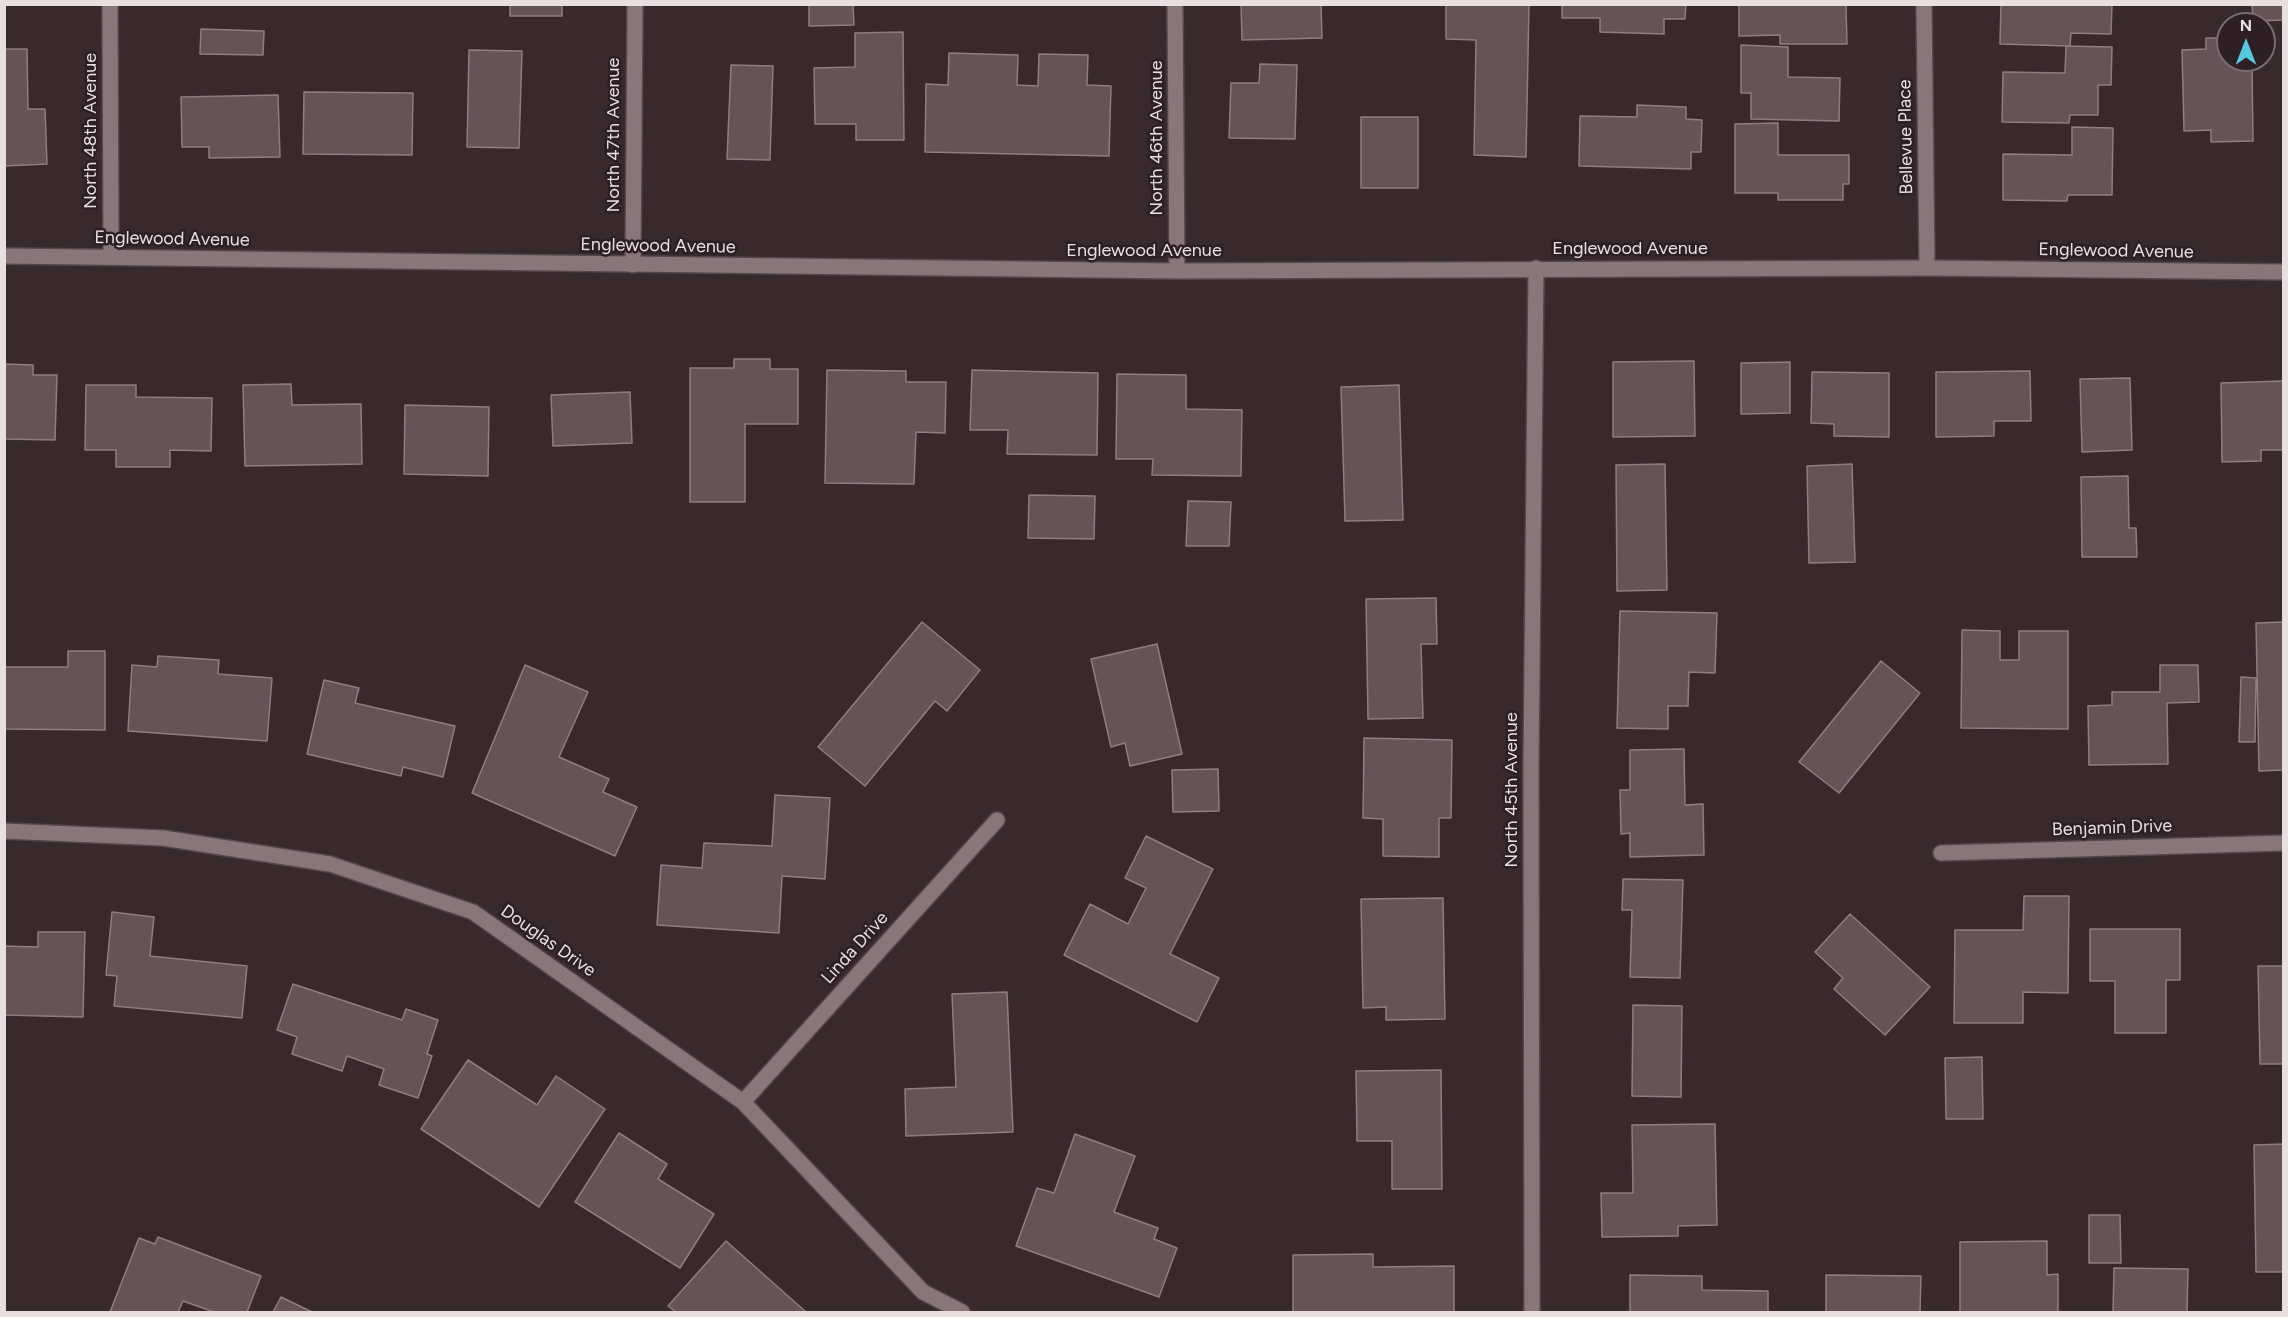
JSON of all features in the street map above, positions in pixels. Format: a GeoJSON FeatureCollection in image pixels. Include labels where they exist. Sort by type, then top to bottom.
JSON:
{"type":"FeatureCollection","features":[{"type":"Feature","properties":{"kind":"street","name":"North 48th Avenue"},"geometry":{"type":"LineString","coordinates":[[110,4],[111,257]]}},
{"type":"Feature","properties":{"kind":"street","name":"North 47th Avenue"},"geometry":{"type":"LineString","coordinates":[[633,265],[634,4]]}},
{"type":"Feature","properties":{"kind":"street","name":"North 46th Avenue"},"geometry":{"type":"LineString","coordinates":[[1175,4],[1177,271]]}},
{"type":"Feature","properties":{"kind":"street","name":"Bellevue Place"},"geometry":{"type":"LineString","coordinates":[[1924,4],[1927,268]]}},
{"type":"Feature","properties":{"kind":"street","name":"Englewood Avenue"},"geometry":{"type":"LineString","coordinates":[[4,256],[1177,271],[1927,268],[2283,272]]}},
{"type":"Feature","properties":{"kind":"street","name":"North 45th Avenue"},"geometry":{"type":"LineString","coordinates":[[1532,1312],[1531,768],[1536,268]]}},
{"type":"Feature","properties":{"kind":"street","name":"Linda Drive"},"geometry":{"type":"LineString","coordinates":[[743,1102],[997,820]]}},
{"type":"Feature","properties":{"kind":"street","name":"Douglas Drive"},"geometry":{"type":"LineString","coordinates":[[4,831],[163,838],[330,864],[473,912],[743,1102],[922,1292],[962,1312]]}},
{"type":"Feature","properties":{"kind":"street","name":"Benjamin Drive"},"geometry":{"type":"LineString","coordinates":[[1941,853],[2283,843]]}},
{"type":"Feature","properties":{"kind":"building"},"geometry":{"type":"Polygon","coordinates":[[[510,4],[562,4],[562,16],[510,16],[510,4]]]}},
{"type":"Feature","properties":{"kind":"building"},"geometry":{"type":"Polygon","coordinates":[[[809,4],[853,4],[854,25],[809,26],[809,4]]]}},
{"type":"Feature","properties":{"kind":"building"},"geometry":{"type":"Polygon","coordinates":[[[1241,4],[1321,4],[1322,38],[1242,40],[1241,4]]]}},
{"type":"Feature","properties":{"kind":"building"},"geometry":{"type":"Polygon","coordinates":[[[1446,4],[1529,4],[1526,157],[1474,155],[1476,40],[1446,39],[1446,4]]]}},
{"type":"Feature","properties":{"kind":"building"},"geometry":{"type":"Polygon","coordinates":[[[1562,4],[1686,4],[1685,19],[1664,19],[1664,34],[1600,32],[1600,18],[1562,18],[1562,4]]]}},
{"type":"Feature","properties":{"kind":"building"},"geometry":{"type":"Polygon","coordinates":[[[1739,4],[1846,4],[1847,44],[1780,44],[1780,35],[1739,36],[1739,4]]]}},
{"type":"Feature","properties":{"kind":"building"},"geometry":{"type":"Polygon","coordinates":[[[2001,4],[2112,4],[2111,34],[2071,33],[2070,46],[2000,44],[2001,4]]]}},
{"type":"Feature","properties":{"kind":"building"},"geometry":{"type":"Polygon","coordinates":[[[2252,4],[2284,4],[2284,20],[2276,20],[2276,12],[2252,12],[2252,4]]]}},
{"type":"Feature","properties":{"kind":"building"},"geometry":{"type":"Polygon","coordinates":[[[201,29],[264,31],[263,55],[200,54],[201,29]]]}},
{"type":"Feature","properties":{"kind":"building"},"geometry":{"type":"Polygon","coordinates":[[[903,32],[904,140],[856,140],[856,124],[815,124],[814,68],[855,67],[855,33],[903,32]]]}},
{"type":"Feature","properties":{"kind":"building"},"geometry":{"type":"Polygon","coordinates":[[[2206,38],[2216,38],[2216,72],[2252,72],[2253,141],[2211,142],[2211,130],[2184,131],[2182,50],[2206,49],[2206,38]]]}},
{"type":"Feature","properties":{"kind":"building"},"geometry":{"type":"Polygon","coordinates":[[[1741,45],[1788,47],[1788,77],[1840,78],[1839,121],[1751,119],[1751,93],[1741,93],[1741,45]]]}},
{"type":"Feature","properties":{"kind":"building"},"geometry":{"type":"Polygon","coordinates":[[[2066,46],[2112,47],[2111,85],[2098,85],[2098,115],[2070,115],[2069,123],[2002,122],[2003,72],[2065,73],[2066,46]]]}},
{"type":"Feature","properties":{"kind":"building"},"geometry":{"type":"Polygon","coordinates":[[[4,49],[27,49],[28,109],[45,109],[47,164],[4,166],[4,49]]]}},
{"type":"Feature","properties":{"kind":"building"},"geometry":{"type":"Polygon","coordinates":[[[469,50],[522,51],[519,148],[467,147],[469,50]]]}},
{"type":"Feature","properties":{"kind":"building"},"geometry":{"type":"Polygon","coordinates":[[[949,53],[1018,55],[1017,85],[1038,86],[1039,54],[1088,55],[1087,85],[1111,86],[1109,156],[925,152],[926,84],[948,85],[949,53]]]}},
{"type":"Feature","properties":{"kind":"building"},"geometry":{"type":"Polygon","coordinates":[[[1260,64],[1297,65],[1295,139],[1229,138],[1231,83],[1259,83],[1260,64]]]}},
{"type":"Feature","properties":{"kind":"building"},"geometry":{"type":"Polygon","coordinates":[[[731,65],[773,66],[770,160],[727,159],[731,65]]]}},
{"type":"Feature","properties":{"kind":"building"},"geometry":{"type":"Polygon","coordinates":[[[304,92],[413,93],[412,155],[303,154],[304,92]]]}},
{"type":"Feature","properties":{"kind":"building"},"geometry":{"type":"Polygon","coordinates":[[[278,95],[280,157],[209,158],[209,147],[182,147],[181,97],[278,95]]]}},
{"type":"Feature","properties":{"kind":"building"},"geometry":{"type":"Polygon","coordinates":[[[1637,105],[1686,107],[1686,119],[1702,120],[1701,152],[1691,152],[1691,169],[1579,166],[1580,116],[1637,117],[1637,105]]]}},
{"type":"Feature","properties":{"kind":"building"},"geometry":{"type":"Polygon","coordinates":[[[1361,117],[1418,117],[1418,188],[1361,188],[1361,117]]]}},
{"type":"Feature","properties":{"kind":"building"},"geometry":{"type":"Polygon","coordinates":[[[1778,123],[1778,155],[1849,155],[1849,184],[1843,184],[1843,200],[1778,200],[1778,193],[1735,193],[1735,124],[1778,123]]]}},
{"type":"Feature","properties":{"kind":"building"},"geometry":{"type":"Polygon","coordinates":[[[2072,127],[2113,128],[2112,195],[2068,195],[2067,201],[2003,200],[2003,154],[2072,155],[2072,127]]]}},
{"type":"Feature","properties":{"kind":"building"},"geometry":{"type":"Polygon","coordinates":[[[734,359],[770,359],[770,369],[798,369],[798,424],[745,424],[745,502],[690,502],[690,368],[734,368],[734,359]]]}},
{"type":"Feature","properties":{"kind":"building"},"geometry":{"type":"Polygon","coordinates":[[[1694,361],[1695,436],[1613,437],[1613,362],[1694,361]]]}},
{"type":"Feature","properties":{"kind":"building"},"geometry":{"type":"Polygon","coordinates":[[[1790,362],[1790,413],[1741,414],[1741,363],[1790,362]]]}},
{"type":"Feature","properties":{"kind":"building"},"geometry":{"type":"Polygon","coordinates":[[[4,364],[33,365],[33,375],[57,375],[55,440],[4,439],[4,364]]]}},
{"type":"Feature","properties":{"kind":"building"},"geometry":{"type":"Polygon","coordinates":[[[827,370],[906,371],[906,382],[946,382],[945,433],[916,432],[914,484],[825,483],[827,370]]]}},
{"type":"Feature","properties":{"kind":"building"},"geometry":{"type":"Polygon","coordinates":[[[972,370],[1098,373],[1097,455],[1007,454],[1008,430],[970,430],[972,370]]]}},
{"type":"Feature","properties":{"kind":"building"},"geometry":{"type":"Polygon","coordinates":[[[2030,371],[2031,421],[1994,421],[1994,436],[1936,437],[1936,372],[2030,371]]]}},
{"type":"Feature","properties":{"kind":"building"},"geometry":{"type":"Polygon","coordinates":[[[1812,372],[1889,373],[1889,437],[1834,436],[1834,424],[1811,423],[1812,372]]]}},
{"type":"Feature","properties":{"kind":"building"},"geometry":{"type":"Polygon","coordinates":[[[1117,374],[1186,375],[1186,409],[1242,410],[1241,476],[1152,475],[1153,459],[1116,459],[1117,374]]]}},
{"type":"Feature","properties":{"kind":"building"},"geometry":{"type":"Polygon","coordinates":[[[2130,378],[2132,450],[2082,452],[2080,379],[2130,378]]]}},
{"type":"Feature","properties":{"kind":"building"},"geometry":{"type":"Polygon","coordinates":[[[2284,381],[2284,450],[2261,450],[2261,461],[2222,462],[2221,383],[2284,381]]]}},
{"type":"Feature","properties":{"kind":"building"},"geometry":{"type":"Polygon","coordinates":[[[291,384],[292,405],[361,404],[362,464],[245,466],[243,385],[291,384]]]}},
{"type":"Feature","properties":{"kind":"building"},"geometry":{"type":"Polygon","coordinates":[[[86,385],[136,385],[136,397],[212,398],[211,451],[170,450],[170,467],[116,467],[116,450],[85,450],[86,385]]]}},
{"type":"Feature","properties":{"kind":"building"},"geometry":{"type":"Polygon","coordinates":[[[1399,385],[1403,520],[1345,521],[1341,387],[1399,385]]]}},
{"type":"Feature","properties":{"kind":"building"},"geometry":{"type":"Polygon","coordinates":[[[630,392],[632,443],[553,446],[551,395],[630,392]]]}},
{"type":"Feature","properties":{"kind":"building"},"geometry":{"type":"Polygon","coordinates":[[[405,405],[489,407],[488,476],[404,474],[405,405]]]}},
{"type":"Feature","properties":{"kind":"building"},"geometry":{"type":"Polygon","coordinates":[[[1665,464],[1667,590],[1617,591],[1616,465],[1665,464]]]}},
{"type":"Feature","properties":{"kind":"building"},"geometry":{"type":"Polygon","coordinates":[[[1852,464],[1855,562],[1809,563],[1807,466],[1852,464]]]}},
{"type":"Feature","properties":{"kind":"building"},"geometry":{"type":"Polygon","coordinates":[[[2128,476],[2129,528],[2136,528],[2137,557],[2082,557],[2081,477],[2128,476]]]}},
{"type":"Feature","properties":{"kind":"building"},"geometry":{"type":"Polygon","coordinates":[[[1029,495],[1095,496],[1094,539],[1028,538],[1029,495]]]}},
{"type":"Feature","properties":{"kind":"building"},"geometry":{"type":"Polygon","coordinates":[[[1188,501],[1231,502],[1229,546],[1186,546],[1188,501]]]}},
{"type":"Feature","properties":{"kind":"building"},"geometry":{"type":"Polygon","coordinates":[[[1436,598],[1437,644],[1421,644],[1423,718],[1368,719],[1366,599],[1436,598]]]}},
{"type":"Feature","properties":{"kind":"building"},"geometry":{"type":"Polygon","coordinates":[[[1620,611],[1717,613],[1715,673],[1689,672],[1688,706],[1668,706],[1668,729],[1617,728],[1620,611]]]}},
{"type":"Feature","properties":{"kind":"building"},"geometry":{"type":"Polygon","coordinates":[[[922,622],[980,670],[947,711],[935,701],[865,786],[818,747],[922,622]]]}},
{"type":"Feature","properties":{"kind":"building"},"geometry":{"type":"Polygon","coordinates":[[[2284,622],[2284,770],[2259,771],[2256,623],[2284,622]]]}},
{"type":"Feature","properties":{"kind":"building"},"geometry":{"type":"Polygon","coordinates":[[[1962,630],[2000,631],[2000,660],[2019,660],[2019,631],[2068,631],[2068,729],[1961,728],[1962,630]]]}},
{"type":"Feature","properties":{"kind":"building"},"geometry":{"type":"Polygon","coordinates":[[[1157,644],[1182,754],[1130,766],[1125,743],[1111,747],[1091,659],[1157,644]]]}},
{"type":"Feature","properties":{"kind":"building"},"geometry":{"type":"Polygon","coordinates":[[[68,651],[105,651],[105,730],[4,729],[4,667],[68,667],[68,651]]]}},
{"type":"Feature","properties":{"kind":"building"},"geometry":{"type":"Polygon","coordinates":[[[158,656],[219,660],[218,674],[272,678],[267,741],[128,731],[132,665],[157,667],[158,656]]]}},
{"type":"Feature","properties":{"kind":"building"},"geometry":{"type":"Polygon","coordinates":[[[1881,661],[1920,693],[1839,793],[1799,762],[1881,661]]]}},
{"type":"Feature","properties":{"kind":"building"},"geometry":{"type":"Polygon","coordinates":[[[525,665],[588,692],[559,757],[609,779],[603,792],[637,807],[615,856],[472,793],[525,665]]]}},
{"type":"Feature","properties":{"kind":"building"},"geometry":{"type":"Polygon","coordinates":[[[2160,665],[2198,665],[2199,702],[2167,703],[2168,764],[2089,765],[2088,706],[2112,705],[2112,692],[2160,692],[2160,665]]]}},
{"type":"Feature","properties":{"kind":"building"},"geometry":{"type":"Polygon","coordinates":[[[2241,677],[2256,678],[2255,742],[2239,742],[2241,677]]]}},
{"type":"Feature","properties":{"kind":"building"},"geometry":{"type":"Polygon","coordinates":[[[324,680],[359,688],[355,703],[455,726],[443,777],[403,767],[401,776],[307,754],[324,680]]]}},
{"type":"Feature","properties":{"kind":"building"},"geometry":{"type":"Polygon","coordinates":[[[1364,738],[1452,740],[1451,818],[1439,818],[1439,857],[1383,856],[1383,819],[1363,818],[1364,738]]]}},
{"type":"Feature","properties":{"kind":"building"},"geometry":{"type":"Polygon","coordinates":[[[1684,749],[1685,805],[1703,804],[1704,855],[1630,857],[1630,833],[1621,834],[1620,790],[1630,790],[1630,750],[1684,749]]]}},
{"type":"Feature","properties":{"kind":"building"},"geometry":{"type":"Polygon","coordinates":[[[1218,769],[1219,811],[1173,812],[1172,770],[1218,769]]]}},
{"type":"Feature","properties":{"kind":"building"},"geometry":{"type":"Polygon","coordinates":[[[775,795],[830,798],[825,879],[782,876],[779,933],[657,925],[661,865],[702,868],[704,843],[772,846],[775,795]]]}},
{"type":"Feature","properties":{"kind":"building"},"geometry":{"type":"Polygon","coordinates":[[[1146,836],[1213,869],[1170,954],[1219,978],[1197,1022],[1064,955],[1090,904],[1128,924],[1146,888],[1125,878],[1146,836]]]}},
{"type":"Feature","properties":{"kind":"building"},"geometry":{"type":"Polygon","coordinates":[[[1623,879],[1683,880],[1680,978],[1630,977],[1632,910],[1622,910],[1623,879]]]}},
{"type":"Feature","properties":{"kind":"building"},"geometry":{"type":"Polygon","coordinates":[[[2024,896],[2069,896],[2068,993],[2023,992],[2023,1023],[1954,1023],[1955,930],[2023,930],[2024,896]]]}},
{"type":"Feature","properties":{"kind":"building"},"geometry":{"type":"Polygon","coordinates":[[[1443,898],[1445,1019],[1386,1020],[1386,1007],[1363,1008],[1361,899],[1443,898]]]}},
{"type":"Feature","properties":{"kind":"building"},"geometry":{"type":"Polygon","coordinates":[[[112,912],[154,917],[150,956],[247,966],[242,1018],[114,1006],[117,976],[106,975],[112,912]]]}},
{"type":"Feature","properties":{"kind":"building"},"geometry":{"type":"Polygon","coordinates":[[[1850,914],[1930,987],[1885,1035],[1834,989],[1843,978],[1815,952],[1850,914]]]}},
{"type":"Feature","properties":{"kind":"building"},"geometry":{"type":"Polygon","coordinates":[[[2090,929],[2180,929],[2180,980],[2166,980],[2166,1033],[2115,1033],[2115,981],[2090,981],[2090,929]]]}},
{"type":"Feature","properties":{"kind":"building"},"geometry":{"type":"Polygon","coordinates":[[[38,932],[85,932],[83,1017],[4,1015],[4,946],[38,947],[38,932]]]}},
{"type":"Feature","properties":{"kind":"building"},"geometry":{"type":"Polygon","coordinates":[[[2258,966],[2284,966],[2284,1064],[2260,1064],[2258,966]]]}},
{"type":"Feature","properties":{"kind":"building"},"geometry":{"type":"Polygon","coordinates":[[[293,984],[402,1020],[406,1009],[438,1020],[427,1054],[432,1056],[418,1098],[379,1085],[384,1069],[347,1056],[342,1071],[292,1054],[297,1037],[277,1030],[293,984]]]}},
{"type":"Feature","properties":{"kind":"building"},"geometry":{"type":"Polygon","coordinates":[[[1007,992],[1013,1132],[906,1136],[905,1089],[956,1087],[952,994],[1007,992]]]}},
{"type":"Feature","properties":{"kind":"building"},"geometry":{"type":"Polygon","coordinates":[[[1633,1005],[1682,1006],[1681,1097],[1632,1096],[1633,1005]]]}},
{"type":"Feature","properties":{"kind":"building"},"geometry":{"type":"Polygon","coordinates":[[[1982,1057],[1983,1119],[1946,1119],[1945,1058],[1982,1057]]]}},
{"type":"Feature","properties":{"kind":"building"},"geometry":{"type":"Polygon","coordinates":[[[468,1060],[537,1105],[556,1076],[605,1109],[539,1207],[421,1129],[468,1060]]]}},
{"type":"Feature","properties":{"kind":"building"},"geometry":{"type":"Polygon","coordinates":[[[1441,1070],[1442,1189],[1392,1189],[1392,1141],[1357,1141],[1356,1071],[1441,1070]]]}},
{"type":"Feature","properties":{"kind":"building"},"geometry":{"type":"Polygon","coordinates":[[[1715,1124],[1717,1225],[1678,1226],[1678,1236],[1602,1237],[1601,1193],[1633,1193],[1632,1125],[1715,1124]]]}},
{"type":"Feature","properties":{"kind":"building"},"geometry":{"type":"Polygon","coordinates":[[[619,1133],[667,1164],[658,1179],[714,1214],[680,1268],[575,1202],[619,1133]]]}},
{"type":"Feature","properties":{"kind":"building"},"geometry":{"type":"Polygon","coordinates":[[[1075,1134],[1135,1156],[1114,1212],[1158,1228],[1154,1239],[1177,1248],[1159,1297],[1016,1246],[1037,1188],[1054,1193],[1075,1134]]]}},
{"type":"Feature","properties":{"kind":"building"},"geometry":{"type":"Polygon","coordinates":[[[2284,1144],[2284,1272],[2256,1272],[2254,1145],[2284,1144]]]}},
{"type":"Feature","properties":{"kind":"building"},"geometry":{"type":"Polygon","coordinates":[[[2089,1215],[2120,1215],[2121,1263],[2089,1263],[2089,1215]]]}},
{"type":"Feature","properties":{"kind":"building"},"geometry":{"type":"Polygon","coordinates":[[[158,1237],[261,1276],[247,1312],[214,1312],[183,1301],[178,1312],[110,1312],[139,1238],[155,1244],[158,1237]]]}},
{"type":"Feature","properties":{"kind":"building"},"geometry":{"type":"Polygon","coordinates":[[[726,1241],[806,1312],[676,1312],[668,1306],[726,1241]]]}},
{"type":"Feature","properties":{"kind":"building"},"geometry":{"type":"Polygon","coordinates":[[[2047,1241],[2047,1275],[2058,1274],[2058,1312],[1960,1312],[1960,1242],[2047,1241]]]}},
{"type":"Feature","properties":{"kind":"building"},"geometry":{"type":"Polygon","coordinates":[[[1373,1254],[1373,1267],[1454,1266],[1454,1312],[1293,1312],[1293,1255],[1373,1254]]]}},
{"type":"Feature","properties":{"kind":"building"},"geometry":{"type":"Polygon","coordinates":[[[2114,1268],[2188,1269],[2187,1312],[2113,1312],[2114,1268]]]}},
{"type":"Feature","properties":{"kind":"building"},"geometry":{"type":"Polygon","coordinates":[[[1630,1275],[1702,1276],[1702,1290],[1768,1291],[1768,1312],[1630,1312],[1630,1275]]]}},
{"type":"Feature","properties":{"kind":"building"},"geometry":{"type":"Polygon","coordinates":[[[1826,1275],[1921,1276],[1920,1312],[1826,1312],[1826,1275]]]}},
{"type":"Feature","properties":{"kind":"building"},"geometry":{"type":"Polygon","coordinates":[[[281,1297],[312,1312],[273,1312],[281,1297]]]}}]}
